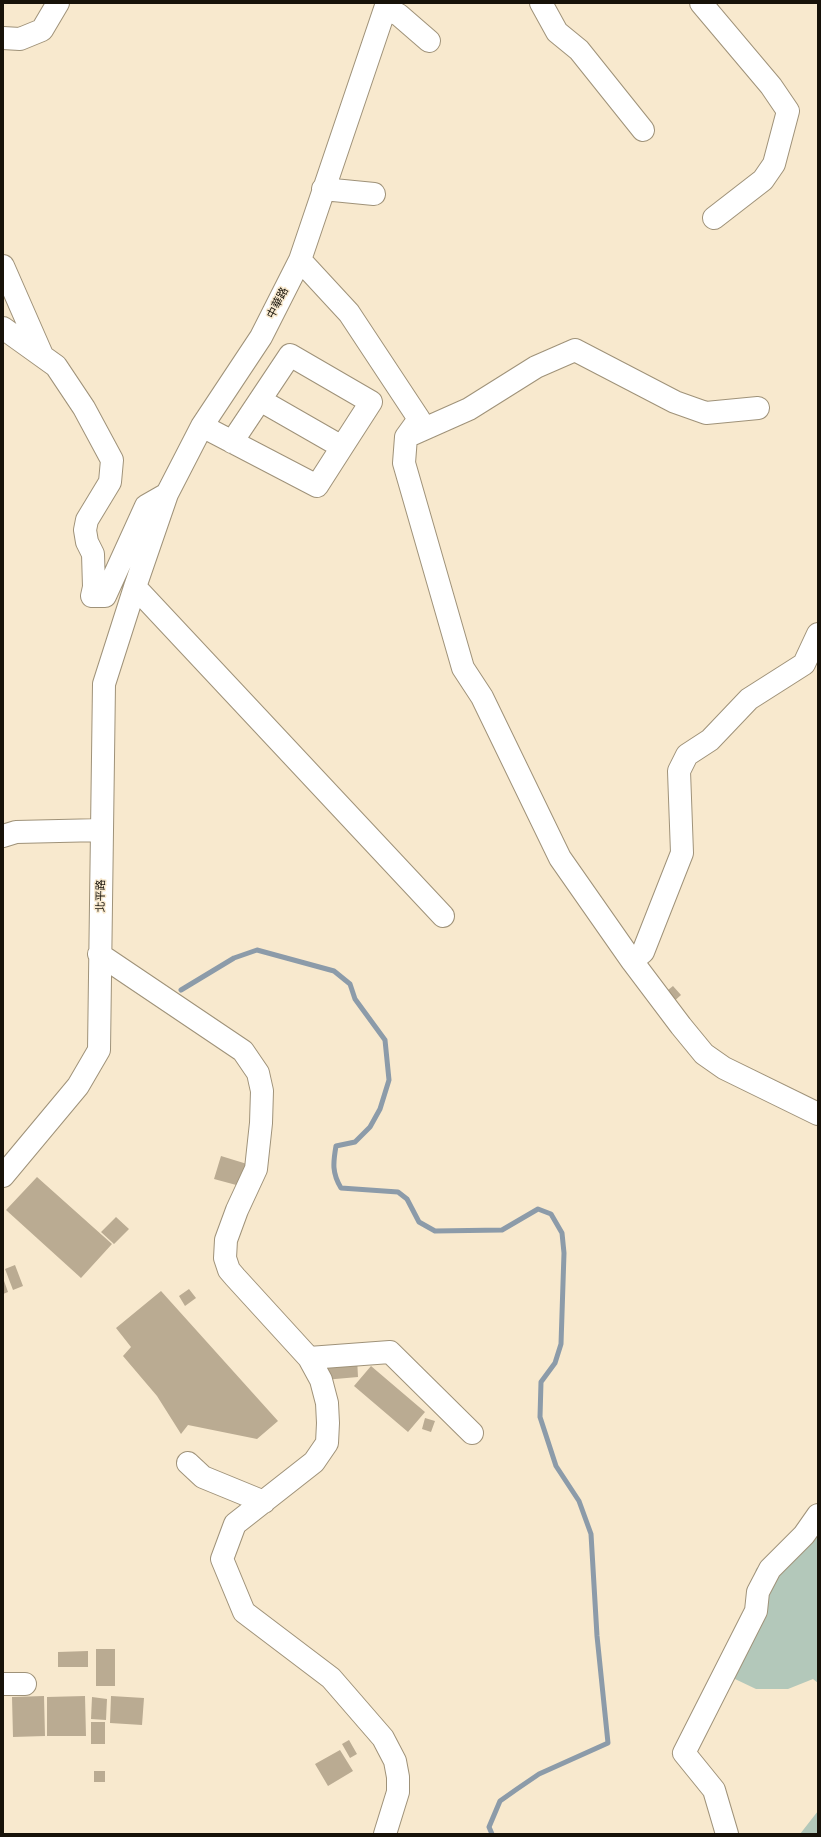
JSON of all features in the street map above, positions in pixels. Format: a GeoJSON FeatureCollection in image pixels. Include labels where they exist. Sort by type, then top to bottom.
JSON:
{"type":"FeatureCollection","features":[{"type":"Feature","properties":{"kind":"street"},"geometry":{"type":"LineString","coordinates":[[3,38],[20,38],[42,30],[58,3]]}},
{"type":"Feature","properties":{"kind":"street"},"geometry":{"type":"LineString","coordinates":[[541,3],[557,32],[579,50],[643,130]]}},
{"type":"Feature","properties":{"kind":"street"},"geometry":{"type":"LineString","coordinates":[[701,3],[771,86],[788,110],[774,164],[767,175],[763,180],[714,218]]}},
{"type":"Feature","properties":{"kind":"street"},"geometry":{"type":"LineString","coordinates":[[386,5],[429,41]]}},
{"type":"Feature","properties":{"kind":"street","name":"中華路"},"geometry":{"type":"LineString","coordinates":[[135,587],[167,494],[202,426],[261,337],[300,260],[323,188],[386,5]]}},
{"type":"Feature","properties":{"kind":"street"},"geometry":{"type":"LineString","coordinates":[[323,188],[374,194]]}},
{"type":"Feature","properties":{"kind":"street"},"geometry":{"type":"LineString","coordinates":[[300,260],[349,313],[419,419],[406,437],[404,463],[463,668],[482,697],[560,858],[632,961],[704,1054],[724,1068],[818,1114]]}},
{"type":"Feature","properties":{"kind":"street"},"geometry":{"type":"LineString","coordinates":[[3,266],[42,355]]}},
{"type":"Feature","properties":{"kind":"street"},"geometry":{"type":"LineString","coordinates":[[3,328],[56,366],[84,408],[112,460],[110,482],[87,520],[85,530],[87,542],[93,554],[94,587],[92,596],[106,596],[146,506],[167,494]]}},
{"type":"Feature","properties":{"kind":"street"},"geometry":{"type":"LineString","coordinates":[[406,437],[469,409],[536,367],[575,350],[675,402],[706,413],[758,408]]}},
{"type":"Feature","properties":{"kind":"street"},"geometry":{"type":"LineString","coordinates":[[202,426],[232,442],[317,486],[371,402],[290,355],[232,442]]}},
{"type":"Feature","properties":{"kind":"street"},"geometry":{"type":"LineString","coordinates":[[260,400],[342,447]]}},
{"type":"Feature","properties":{"kind":"street"},"geometry":{"type":"LineString","coordinates":[[135,587],[443,916]]}},
{"type":"Feature","properties":{"kind":"street","name":"北平路"},"geometry":{"type":"LineString","coordinates":[[3,1176],[78,1086],[99,1050],[99,954],[104,684],[135,587]]}},
{"type":"Feature","properties":{"kind":"street"},"geometry":{"type":"LineString","coordinates":[[632,961],[643,952],[682,853],[679,771],[687,756],[710,740],[749,699],[804,664],[818,634]]}},
{"type":"Feature","properties":{"kind":"street"},"geometry":{"type":"LineString","coordinates":[[3,836],[16,832],[102,830]]}},
{"type":"Feature","properties":{"kind":"street"},"geometry":{"type":"LineString","coordinates":[[99,954],[243,1051],[258,1073],[262,1091],[261,1123],[256,1169],[237,1210],[226,1240],[225,1258],[235,1278],[309,1358],[321,1380],[327,1403],[327,1443],[314,1462],[235,1524],[222,1559],[244,1612],[332,1678],[383,1738],[395,1761],[398,1785],[398,1792],[385,1834]]}},
{"type":"Feature","properties":{"kind":"street"},"geometry":{"type":"LineString","coordinates":[[309,1358],[390,1352],[472,1433]]}},
{"type":"Feature","properties":{"kind":"street"},"geometry":{"type":"LineString","coordinates":[[188,1463],[203,1477],[264,1502]]}},
{"type":"Feature","properties":{"kind":"street"},"geometry":{"type":"LineString","coordinates":[[727,1834],[714,1790],[684,1754],[756,1611],[758,1592],[770,1569],[804,1535],[818,1515]]}},
{"type":"Feature","properties":{"kind":"street"},"geometry":{"type":"LineString","coordinates":[[3,1684],[25,1684]]}},
{"type":"Feature","properties":{"kind":"green space"},"geometry":{"type":"Polygon","coordinates":[[[818,1507],[818,1683],[813,1679],[788,1689],[756,1689],[716,1670],[750,1608],[756,1569],[788,1540],[818,1507]]]}},
{"type":"Feature","properties":{"kind":"green space"},"geometry":{"type":"Polygon","coordinates":[[[818,1811],[818,1834],[800,1834],[818,1811]]]}},
{"type":"Feature","properties":{"kind":"building"},"geometry":{"type":"Polygon","coordinates":[[[673,986],[681,995],[671,1004],[663,994],[673,986]]]}},
{"type":"Feature","properties":{"kind":"building"},"geometry":{"type":"Polygon","coordinates":[[[221,1156],[247,1164],[240,1186],[214,1179],[221,1156]]]}},
{"type":"Feature","properties":{"kind":"building"},"geometry":{"type":"Polygon","coordinates":[[[37,1177],[112,1244],[81,1278],[6,1210],[37,1177]]]}},
{"type":"Feature","properties":{"kind":"building"},"geometry":{"type":"Polygon","coordinates":[[[116,1217],[129,1229],[114,1244],[101,1232],[116,1217]]]}},
{"type":"Feature","properties":{"kind":"building"},"geometry":{"type":"Polygon","coordinates":[[[15,1265],[23,1286],[13,1290],[5,1269],[15,1265]]]}},
{"type":"Feature","properties":{"kind":"building"},"geometry":{"type":"Polygon","coordinates":[[[3,1278],[8,1292],[3,1294],[3,1278]]]}},
{"type":"Feature","properties":{"kind":"building"},"geometry":{"type":"Polygon","coordinates":[[[189,1289],[196,1298],[185,1306],[179,1296],[189,1289]]]}},
{"type":"Feature","properties":{"kind":"building"},"geometry":{"type":"Polygon","coordinates":[[[161,1291],[278,1421],[257,1439],[188,1425],[181,1434],[157,1396],[123,1356],[131,1347],[116,1328],[161,1291]]]}},
{"type":"Feature","properties":{"kind":"building"},"geometry":{"type":"Polygon","coordinates":[[[357,1358],[358,1377],[324,1380],[323,1361],[357,1358]]]}},
{"type":"Feature","properties":{"kind":"building"},"geometry":{"type":"Polygon","coordinates":[[[371,1366],[425,1412],[408,1432],[354,1386],[371,1366]]]}},
{"type":"Feature","properties":{"kind":"building"},"geometry":{"type":"Polygon","coordinates":[[[425,1418],[435,1421],[431,1432],[422,1429],[425,1418]]]}},
{"type":"Feature","properties":{"kind":"building"},"geometry":{"type":"Polygon","coordinates":[[[96,1649],[115,1649],[115,1686],[96,1686],[96,1649]]]}},
{"type":"Feature","properties":{"kind":"building"},"geometry":{"type":"Polygon","coordinates":[[[88,1651],[88,1667],[58,1667],[58,1652],[88,1651]]]}},
{"type":"Feature","properties":{"kind":"building"},"geometry":{"type":"Polygon","coordinates":[[[44,1696],[45,1736],[13,1737],[12,1697],[44,1696]]]}},
{"type":"Feature","properties":{"kind":"building"},"geometry":{"type":"Polygon","coordinates":[[[85,1696],[86,1736],[47,1736],[47,1697],[85,1696]]]}},
{"type":"Feature","properties":{"kind":"building"},"geometry":{"type":"Polygon","coordinates":[[[111,1696],[144,1698],[142,1725],[110,1723],[111,1696]]]}},
{"type":"Feature","properties":{"kind":"building"},"geometry":{"type":"Polygon","coordinates":[[[92,1697],[107,1699],[106,1720],[91,1719],[92,1697]]]}},
{"type":"Feature","properties":{"kind":"building"},"geometry":{"type":"Polygon","coordinates":[[[91,1722],[105,1722],[105,1744],[91,1744],[91,1722]]]}},
{"type":"Feature","properties":{"kind":"building"},"geometry":{"type":"Polygon","coordinates":[[[349,1740],[357,1754],[350,1758],[342,1744],[349,1740]]]}},
{"type":"Feature","properties":{"kind":"building"},"geometry":{"type":"Polygon","coordinates":[[[340,1750],[353,1771],[328,1786],[315,1764],[340,1750]]]}},
{"type":"Feature","properties":{"kind":"building"},"geometry":{"type":"Polygon","coordinates":[[[94,1771],[105,1771],[105,1782],[94,1782],[94,1771]]]}},
{"type":"Feature","properties":{"kind":"waterway"},"geometry":{"type":"LineString","coordinates":[[181,990],[234,958],[257,950],[334,971],[350,984],[355,999],[385,1040],[389,1080],[380,1109],[370,1127],[355,1142],[336,1146],[334,1168],[336,1178],[341,1188],[398,1192],[407,1199],[419,1222],[435,1231],[502,1230],[538,1209],[551,1214],[562,1233],[564,1253],[561,1344],[555,1363],[541,1382],[540,1417],[556,1466],[579,1501],[591,1534],[597,1636],[608,1743],[539,1774],[500,1801],[489,1827],[492,1834]]}}]}
